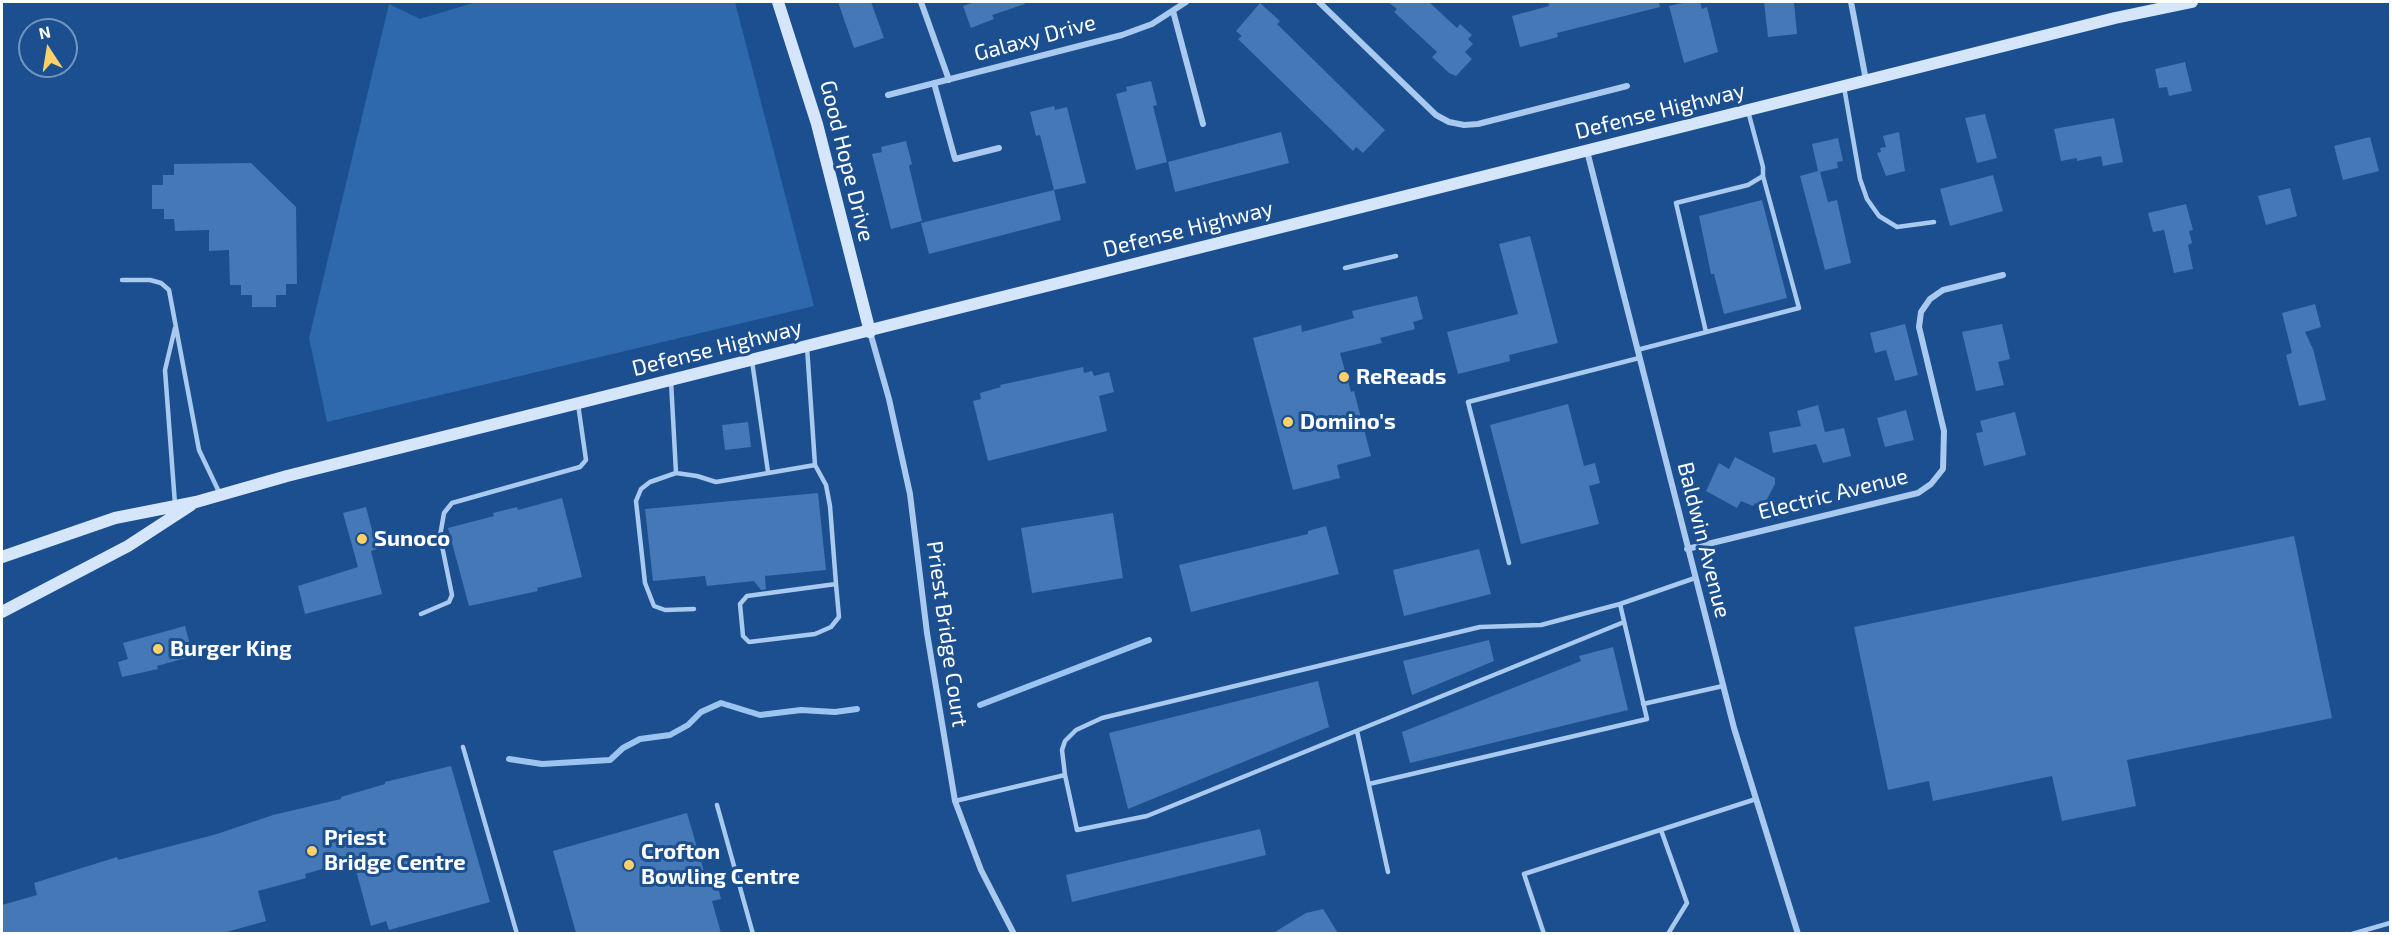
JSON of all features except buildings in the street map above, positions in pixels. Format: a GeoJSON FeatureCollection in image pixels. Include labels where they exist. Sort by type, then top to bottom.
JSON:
{"type":"FeatureCollection","features":[{"type":"Feature","properties":{"kind":"main road","name":"Good Hope Drive"},"geometry":{"type":"LineString","coordinates":[[778,2],[817,124],[870,332]]}},
{"type":"Feature","properties":{"kind":"main road","name":"Defense Highway"},"geometry":{"type":"LineString","coordinates":[[2,557],[115,518],[196,502],[1866,81],[2192,2]]}},
{"type":"Feature","properties":{"kind":"main road","name":"Defense Highway"},"geometry":{"type":"LineString","coordinates":[[2,611],[128,546],[196,502]]}},
{"type":"Feature","properties":{"kind":"street"},"geometry":{"type":"LineString","coordinates":[[921,2],[949,80]]}},
{"type":"Feature","properties":{"kind":"street"},"geometry":{"type":"LineString","coordinates":[[1319,2],[1436,115],[1449,123],[1478,124],[1628,86]]}},
{"type":"Feature","properties":{"kind":"street"},"geometry":{"type":"LineString","coordinates":[[1851,2],[1866,81]]}},
{"type":"Feature","properties":{"kind":"street","name":"Galaxy Drive"},"geometry":{"type":"LineString","coordinates":[[888,95],[1122,34],[1152,24],[1181,3]]}},
{"type":"Feature","properties":{"kind":"street"},"geometry":{"type":"LineString","coordinates":[[1173,10],[1203,124]]}},
{"type":"Feature","properties":{"kind":"street"},"geometry":{"type":"LineString","coordinates":[[934,83],[955,159],[999,148]]}},
{"type":"Feature","properties":{"kind":"street","name":"Baldwin Avenue"},"geometry":{"type":"LineString","coordinates":[[1587,151],[1723,686],[1798,933]]}},
{"type":"Feature","properties":{"kind":"street","name":"Electric Avenue"},"geometry":{"type":"LineString","coordinates":[[1687,549],[1918,493],[1930,484],[1943,469],[1946,453],[1944,431],[1919,327],[1921,312],[1930,299],[1943,290],[2003,275]]}},
{"type":"Feature","properties":{"kind":"street","name":"Priest Bridge Court"},"geometry":{"type":"LineString","coordinates":[[870,332],[889,399],[910,494],[927,633],[955,801],[981,870],[1014,933]]}},
{"type":"Feature","properties":{"kind":"lane"},"geometry":{"type":"LineString","coordinates":[[1844,87],[1860,179],[1867,199],[1879,216],[1897,227],[1934,222]]}},
{"type":"Feature","properties":{"kind":"lane"},"geometry":{"type":"LineString","coordinates":[[1637,350],[1799,308],[1762,176],[1763,167],[1748,111]]}},
{"type":"Feature","properties":{"kind":"lane"},"geometry":{"type":"LineString","coordinates":[[1707,332],[1676,203],[1748,185],[1756,182],[1762,176]]}},
{"type":"Feature","properties":{"kind":"lane"},"geometry":{"type":"LineString","coordinates":[[1345,268],[1396,256]]}},
{"type":"Feature","properties":{"kind":"lane"},"geometry":{"type":"LineString","coordinates":[[122,280],[161,283],[169,291],[199,450],[220,495]]}},
{"type":"Feature","properties":{"kind":"lane"},"geometry":{"type":"LineString","coordinates":[[175,506],[165,370],[176,326]]}},
{"type":"Feature","properties":{"kind":"lane"},"geometry":{"type":"LineString","coordinates":[[807,347],[815,465],[826,485],[830,506],[839,616],[824,631],[749,642],[743,636],[740,604],[747,596],[836,584]]}},
{"type":"Feature","properties":{"kind":"lane"},"geometry":{"type":"LineString","coordinates":[[1509,563],[1468,402],[1639,358]]}},
{"type":"Feature","properties":{"kind":"lane"},"geometry":{"type":"LineString","coordinates":[[752,361],[768,472]]}},
{"type":"Feature","properties":{"kind":"lane"},"geometry":{"type":"LineString","coordinates":[[671,381],[676,473]]}},
{"type":"Feature","properties":{"kind":"lane"},"geometry":{"type":"LineString","coordinates":[[421,614],[450,602],[452,595],[440,536],[444,513],[452,504],[580,467],[586,460],[578,404]]}},
{"type":"Feature","properties":{"kind":"lane"},"geometry":{"type":"LineString","coordinates":[[694,609],[665,610],[654,606],[645,583],[636,501],[641,489],[676,473],[716,482],[815,465]]}},
{"type":"Feature","properties":{"kind":"lane"},"geometry":{"type":"LineString","coordinates":[[1624,622],[1147,816],[1077,830],[1062,750],[1065,741],[1076,730],[1102,718],[1480,627],[1541,625],[1620,603],[1695,578]]}},
{"type":"Feature","properties":{"kind":"lane"},"geometry":{"type":"LineString","coordinates":[[1369,784],[1647,719],[1620,603]]}},
{"type":"Feature","properties":{"kind":"lane"},"geometry":{"type":"LineString","coordinates":[[1643,704],[1723,686]]}},
{"type":"Feature","properties":{"kind":"lane"},"geometry":{"type":"LineString","coordinates":[[1357,731],[1388,872]]}},
{"type":"Feature","properties":{"kind":"lane"},"geometry":{"type":"LineString","coordinates":[[463,747],[517,933]]}},
{"type":"Feature","properties":{"kind":"lane"},"geometry":{"type":"LineString","coordinates":[[955,801],[1065,775]]}},
{"type":"Feature","properties":{"kind":"lane"},"geometry":{"type":"LineString","coordinates":[[1544,933],[1524,874],[1756,799]]}},
{"type":"Feature","properties":{"kind":"lane"},"geometry":{"type":"LineString","coordinates":[[717,805],[753,933]]}},
{"type":"Feature","properties":{"kind":"lane"},"geometry":{"type":"LineString","coordinates":[[1661,830],[1688,903],[1668,933]]}},
{"type":"Feature","properties":{"kind":"lane"},"geometry":{"type":"LineString","coordinates":[[2352,933],[2391,923]]}},
{"type":"Feature","properties":{"kind":"shaded area"},"geometry":{"type":"Polygon","coordinates":[[[476,2],[735,2],[814,306],[327,422],[309,338],[389,4],[420,19],[476,2]]]}},
{"type":"Feature","properties":{"kind":"waterway"},"geometry":{"type":"LineString","coordinates":[[980,705],[1149,640]]}},
{"type":"Feature","properties":{"kind":"waterway"},"geometry":{"type":"LineString","coordinates":[[509,759],[542,764],[610,760],[623,748],[640,739],[670,735],[688,725],[701,712],[721,703],[760,715],[801,710],[835,712],[857,709]]}},
{"type":"Feature","properties":{"kind":"place","name":"ReReads"},"geometry":{"type":"Point","coordinates":[1344,377]}},
{"type":"Feature","properties":{"kind":"place","name":"Domino's"},"geometry":{"type":"Point","coordinates":[1288,422]}},
{"type":"Feature","properties":{"kind":"place","name":"Sunoco"},"geometry":{"type":"Point","coordinates":[362,539]}},
{"type":"Feature","properties":{"kind":"place","name":"Burger King"},"geometry":{"type":"Point","coordinates":[158,649]}},
{"type":"Feature","properties":{"kind":"place","name":"Priest Bridge Centre"},"geometry":{"type":"Point","coordinates":[312,851]}},
{"type":"Feature","properties":{"kind":"place","name":"Crofton Bowling Centre"},"geometry":{"type":"Point","coordinates":[629,865]}}]}
